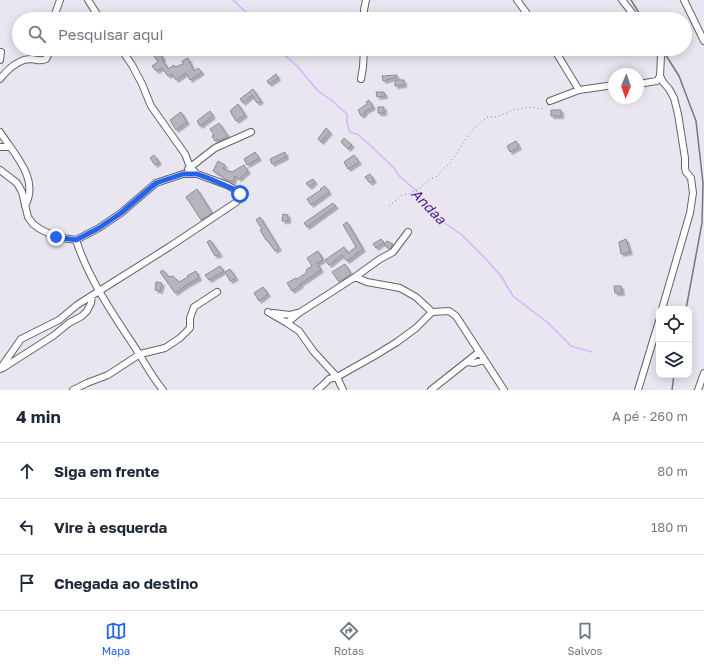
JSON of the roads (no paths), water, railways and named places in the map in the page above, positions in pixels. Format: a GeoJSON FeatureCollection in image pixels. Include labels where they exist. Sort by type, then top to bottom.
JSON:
{"type":"FeatureCollection","features":[{"type":"Feature","properties":{"kind":"street"},"geometry":{"type":"LineString","coordinates":[[56,12],[60,0]]}},
{"type":"Feature","properties":{"kind":"street"},"geometry":{"type":"LineString","coordinates":[[88,0],[96,12]]}},
{"type":"Feature","properties":{"kind":"street"},"geometry":{"type":"LineString","coordinates":[[364,12],[366,0]]}},
{"type":"Feature","properties":{"kind":"street"},"geometry":{"type":"LineString","coordinates":[[517,0],[526,12]]}},
{"type":"Feature","properties":{"kind":"street"},"geometry":{"type":"LineString","coordinates":[[622,0],[631,12]]}},
{"type":"Feature","properties":{"kind":"street"},"geometry":{"type":"LineString","coordinates":[[684,0],[690,12]]}},
{"type":"Feature","properties":{"kind":"street"},"geometry":{"type":"LineString","coordinates":[[692,16],[703,37]]}},
{"type":"Feature","properties":{"kind":"street"},"geometry":{"type":"LineString","coordinates":[[0,60],[1,52]]}},
{"type":"Feature","properties":{"kind":"street"},"geometry":{"type":"LineString","coordinates":[[0,79],[8,69],[18,64],[31,59],[38,61],[46,59],[48,56]]}},
{"type":"Feature","properties":{"kind":"street"},"geometry":{"type":"LineString","coordinates":[[126,56],[142,84],[151,106],[185,154],[190,167],[197,174]]}},
{"type":"Feature","properties":{"kind":"street"},"geometry":{"type":"LineString","coordinates":[[361,79],[364,56]]}},
{"type":"Feature","properties":{"kind":"street"},"geometry":{"type":"LineString","coordinates":[[558,56],[579,90]]}},
{"type":"Feature","properties":{"kind":"street"},"geometry":{"type":"LineString","coordinates":[[644,83],[657,81],[660,76],[661,56]]}},
{"type":"Feature","properties":{"kind":"street"},"geometry":{"type":"LineString","coordinates":[[660,76],[674,98],[685,158],[685,168],[690,178],[693,193],[690,214],[663,306]]}},
{"type":"Feature","properties":{"kind":"street"},"geometry":{"type":"LineString","coordinates":[[550,101],[579,90],[608,86]]}},
{"type":"Feature","properties":{"kind":"street"},"geometry":{"type":"LineString","coordinates":[[0,132],[29,176],[29,198],[25,206]]}},
{"type":"Feature","properties":{"kind":"street"},"geometry":{"type":"LineString","coordinates":[[183,174],[215,148],[251,132]]}},
{"type":"Feature","properties":{"kind":"street"},"geometry":{"type":"LineString","coordinates":[[0,147],[5,140]]}},
{"type":"Feature","properties":{"kind":"street"},"geometry":{"type":"LineString","coordinates":[[0,147],[10,147]]}},
{"type":"Feature","properties":{"kind":"street"},"geometry":{"type":"LineString","coordinates":[[0,170],[17,183],[22,192],[28,217],[33,224],[56,237],[76,240],[99,228],[121,213],[156,183],[183,174],[197,174],[214,180],[236,190],[241,198],[169,247],[65,313],[59,320],[21,339],[0,369]]}},
{"type":"Feature","properties":{"kind":"street"},"geometry":{"type":"LineString","coordinates":[[287,322],[298,313],[393,252],[408,232]]}},
{"type":"Feature","properties":{"kind":"street"},"geometry":{"type":"LineString","coordinates":[[76,240],[98,292],[163,390]]}},
{"type":"Feature","properties":{"kind":"street"},"geometry":{"type":"LineString","coordinates":[[355,277],[367,282],[400,288],[416,297],[432,312]]}},
{"type":"Feature","properties":{"kind":"street"},"geometry":{"type":"LineString","coordinates":[[73,390],[108,375],[140,354],[165,348],[180,338],[190,328],[190,318],[194,307],[217,292]]}},
{"type":"Feature","properties":{"kind":"street"},"geometry":{"type":"LineString","coordinates":[[0,369],[53,336],[68,323],[82,316],[89,307],[92,296]]}},
{"type":"Feature","properties":{"kind":"street"},"geometry":{"type":"LineString","coordinates":[[317,390],[328,379],[337,377],[397,342],[416,328],[432,312],[449,311],[456,316],[504,390]]}},
{"type":"Feature","properties":{"kind":"street"},"geometry":{"type":"LineString","coordinates":[[298,313],[290,315],[268,312],[287,322],[299,331],[314,352],[337,377],[343,390]]}},
{"type":"Feature","properties":{"kind":"street"},"geometry":{"type":"LineString","coordinates":[[638,390],[656,331]]}},
{"type":"Feature","properties":{"kind":"street"},"geometry":{"type":"LineString","coordinates":[[431,390],[479,352]]}},
{"type":"Feature","properties":{"kind":"street"},"geometry":{"type":"LineString","coordinates":[[467,362],[474,363],[484,360]]}},
{"type":"Feature","properties":{"kind":"street"},"geometry":{"type":"LineString","coordinates":[[698,390],[704,373]]}},
{"type":"Feature","properties":{"kind":"waterway","name":"Andaa"},"geometry":{"type":"LineString","coordinates":[[233,0],[246,12]]}},
{"type":"Feature","properties":{"kind":"waterway","name":"Andaa"},"geometry":{"type":"LineString","coordinates":[[286,56],[298,67],[318,91],[347,114],[347,123],[350,132],[357,134],[369,144],[395,169],[398,175],[419,193],[424,203],[443,222],[462,235],[483,256],[501,276],[513,296],[547,322],[571,346],[592,352]]}},
{"type":"Feature","properties":{"kind":"railway"},"geometry":{"type":"LineString","coordinates":[[631,0],[639,12]]}},
{"type":"Feature","properties":{"kind":"railway"},"geometry":{"type":"LineString","coordinates":[[666,56],[679,76],[696,121],[703,183],[702,223],[687,306]]}},
{"type":"Feature","properties":{"kind":"railway"},"geometry":{"type":"LineString","coordinates":[[672,390],[674,378]]}}]}
